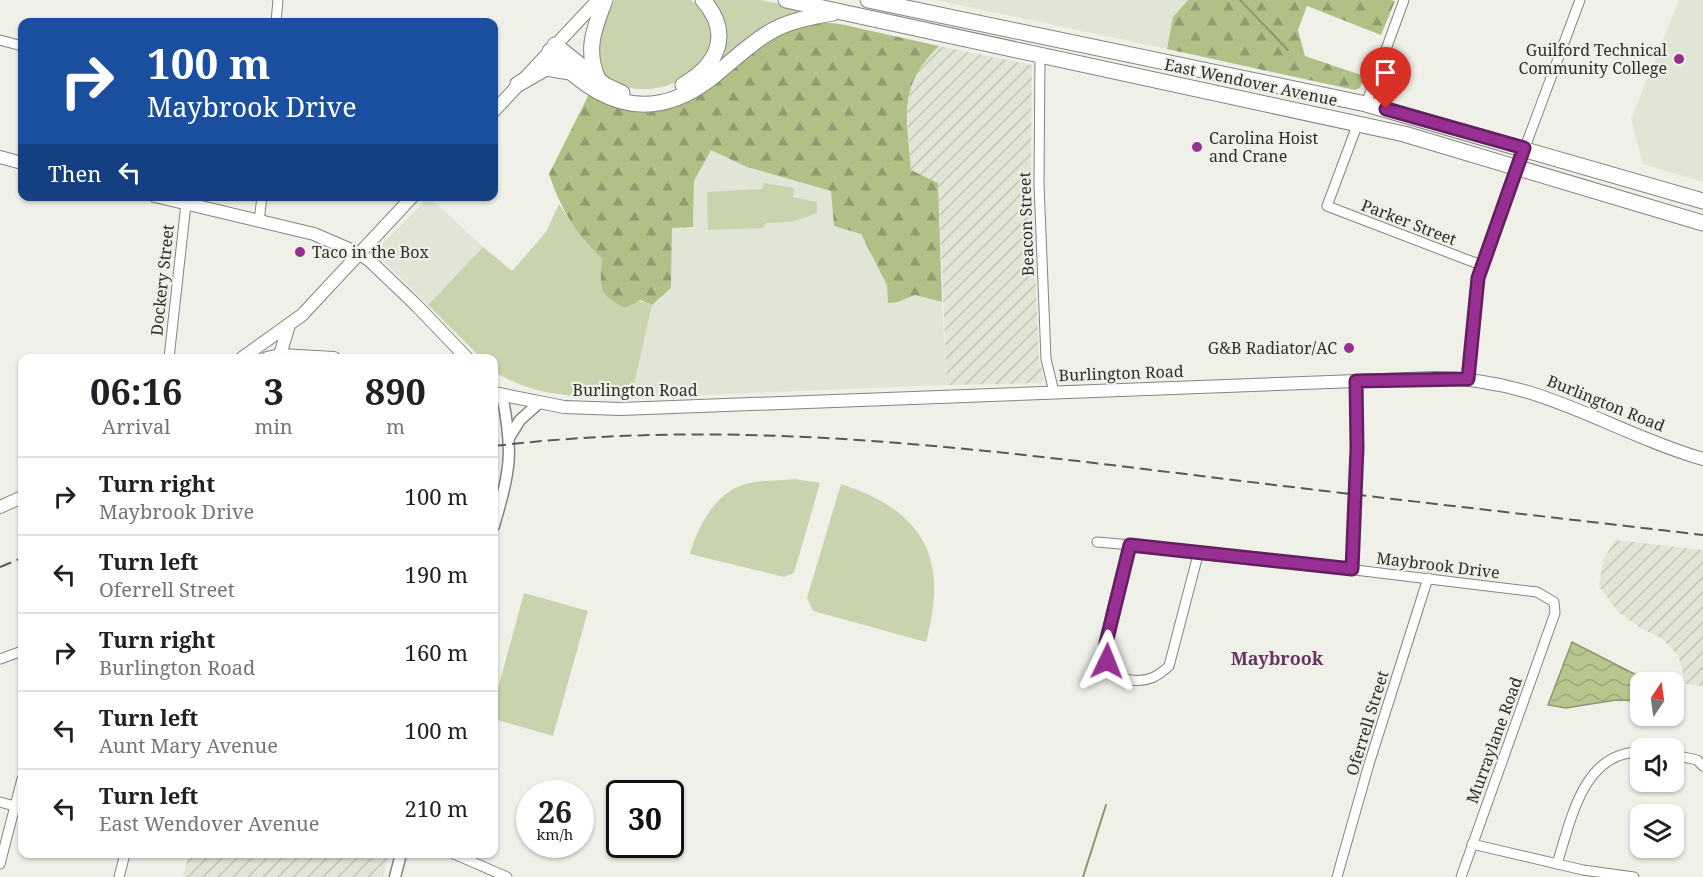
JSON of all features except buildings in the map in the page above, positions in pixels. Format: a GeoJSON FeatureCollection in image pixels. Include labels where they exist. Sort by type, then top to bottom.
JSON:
{"type":"FeatureCollection","features":[{"type":"Feature","properties":{"kind":"highway"},"geometry":{"type":"LineString","coordinates":[[598,79],[592,65],[590,49],[592,33],[606,0]]}},
{"type":"Feature","properties":{"kind":"highway"},"geometry":{"type":"LineString","coordinates":[[553,48],[616,91],[641,96],[671,91],[696,77],[714,56],[720,34],[717,19],[703,0]]}},
{"type":"Feature","properties":{"kind":"highway","name":"East Wendover Avenue"},"geometry":{"type":"LineString","coordinates":[[786,0],[1358,123],[1432,141],[1703,223]]}},
{"type":"Feature","properties":{"kind":"highway","name":"East Wendover Avenue"},"geometry":{"type":"LineString","coordinates":[[868,0],[1366,104],[1703,201]]}},
{"type":"Feature","properties":{"kind":"highway"},"geometry":{"type":"LineString","coordinates":[[884,0],[910,9]]}},
{"type":"Feature","properties":{"kind":"highway"},"geometry":{"type":"LineString","coordinates":[[553,48],[570,72],[595,92],[621,103],[662,104],[689,93],[767,34],[786,24],[842,11]]}},
{"type":"Feature","properties":{"kind":"highway"},"geometry":{"type":"LineString","coordinates":[[518,84],[546,68],[570,72]]}},
{"type":"Feature","properties":{"kind":"main road"},"geometry":{"type":"LineString","coordinates":[[498,106],[598,0]]}},
{"type":"Feature","properties":{"kind":"main road"},"geometry":{"type":"LineString","coordinates":[[0,157],[18,162]]}},
{"type":"Feature","properties":{"kind":"main road"},"geometry":{"type":"LineString","coordinates":[[174,201],[314,234],[358,253],[369,260],[416,305],[463,354]]}},
{"type":"Feature","properties":{"kind":"main road"},"geometry":{"type":"LineString","coordinates":[[248,354],[289,325],[322,295],[358,253],[408,201]]}},
{"type":"Feature","properties":{"kind":"main road"},"geometry":{"type":"LineString","coordinates":[[274,354],[289,325]]}},
{"type":"Feature","properties":{"kind":"main road"},"geometry":{"type":"LineString","coordinates":[[272,354],[275,336]]}},
{"type":"Feature","properties":{"kind":"main road","name":"Burlington Road"},"geometry":{"type":"LineString","coordinates":[[498,393],[564,407],[621,409],[1356,381],[1468,379],[1505,384],[1542,395],[1703,459]]}},
{"type":"Feature","properties":{"kind":"main road"},"geometry":{"type":"LineString","coordinates":[[0,507],[18,499]]}},
{"type":"Feature","properties":{"kind":"street"},"geometry":{"type":"LineString","coordinates":[[276,18],[278,0]]}},
{"type":"Feature","properties":{"kind":"street"},"geometry":{"type":"LineString","coordinates":[[1366,104],[1404,0]]}},
{"type":"Feature","properties":{"kind":"street"},"geometry":{"type":"LineString","coordinates":[[1468,379],[1475,291],[1481,265],[1580,0]]}},
{"type":"Feature","properties":{"kind":"street"},"geometry":{"type":"LineString","coordinates":[[0,40],[18,45]]}},
{"type":"Feature","properties":{"kind":"street","name":"Beacon Street"},"geometry":{"type":"LineString","coordinates":[[1040,55],[1039,184],[1046,347],[1054,392]]}},
{"type":"Feature","properties":{"kind":"street","name":"Parker Street"},"geometry":{"type":"LineString","coordinates":[[1358,123],[1327,206],[1481,265]]}},
{"type":"Feature","properties":{"kind":"street"},"geometry":{"type":"LineString","coordinates":[[259,222],[261,201]]}},
{"type":"Feature","properties":{"kind":"street","name":"Dockery Street"},"geometry":{"type":"LineString","coordinates":[[169,354],[186,204]]}},
{"type":"Feature","properties":{"kind":"street"},"geometry":{"type":"LineString","coordinates":[[1352,569],[1357,448],[1356,381]]}},
{"type":"Feature","properties":{"kind":"street"},"geometry":{"type":"LineString","coordinates":[[498,398],[510,436],[507,479],[498,512]]}},
{"type":"Feature","properties":{"kind":"street"},"geometry":{"type":"LineString","coordinates":[[510,436],[520,420],[539,403]]}},
{"type":"Feature","properties":{"kind":"street","name":"Maybrook Drive"},"geometry":{"type":"LineString","coordinates":[[1097,542],[1198,551],[1537,592],[1554,602],[1555,613]]}},
{"type":"Feature","properties":{"kind":"street"},"geometry":{"type":"LineString","coordinates":[[1130,545],[1106,643],[1107,661],[1113,670],[1126,679],[1143,681],[1157,677],[1169,666],[1198,551]]}},
{"type":"Feature","properties":{"kind":"street","name":"Oferrell Street"},"geometry":{"type":"LineString","coordinates":[[1337,877],[1369,764],[1428,578]]}},
{"type":"Feature","properties":{"kind":"street","name":"Murraylane Road"},"geometry":{"type":"LineString","coordinates":[[1461,877],[1555,613]]}},
{"type":"Feature","properties":{"kind":"street"},"geometry":{"type":"LineString","coordinates":[[0,659],[18,652]]}},
{"type":"Feature","properties":{"kind":"street"},"geometry":{"type":"LineString","coordinates":[[1557,864],[1581,795],[1592,775],[1612,757],[1630,752]]}},
{"type":"Feature","properties":{"kind":"street"},"geometry":{"type":"LineString","coordinates":[[1684,757],[1697,760],[1703,766]]}},
{"type":"Feature","properties":{"kind":"street"},"geometry":{"type":"LineString","coordinates":[[0,802],[18,807]]}},
{"type":"Feature","properties":{"kind":"street"},"geometry":{"type":"LineString","coordinates":[[0,864],[18,810]]}},
{"type":"Feature","properties":{"kind":"street"},"geometry":{"type":"LineString","coordinates":[[1472,844],[1557,864],[1634,877]]}},
{"type":"Feature","properties":{"kind":"street"},"geometry":{"type":"LineString","coordinates":[[119,877],[124,858]]}},
{"type":"Feature","properties":{"kind":"street"},"geometry":{"type":"LineString","coordinates":[[395,877],[400,858]]}},
{"type":"Feature","properties":{"kind":"street"},"geometry":{"type":"LineString","coordinates":[[463,858],[507,877]]}},
{"type":"Feature","properties":{"kind":"shaded area"},"geometry":{"type":"Polygon","coordinates":[[[615,0],[691,0],[700,6],[714,26],[710,54],[685,76],[666,86],[645,89],[623,86],[614,82],[598,67],[599,31],[615,0]]]}},
{"type":"Feature","properties":{"kind":"shaded area"},"geometry":{"type":"Polygon","coordinates":[[[710,0],[761,0],[808,10],[712,71],[720,57],[710,0]]]}},
{"type":"Feature","properties":{"kind":"shaded area"},"geometry":{"type":"Polygon","coordinates":[[[936,0],[1188,0],[1173,17],[1167,49],[936,0]]]}},
{"type":"Feature","properties":{"kind":"shaded area","name":"Guilford Technical Community College"},"geometry":{"type":"Polygon","coordinates":[[[1679,0],[1703,0],[1703,182],[1643,164],[1631,119],[1679,0]]]}},
{"type":"Feature","properties":{"kind":"shaded area"},"geometry":{"type":"Polygon","coordinates":[[[939,46],[1032,65],[1031,173],[1039,359],[1044,379],[1041,383],[947,385],[938,183],[911,171],[907,110],[911,82],[921,63],[939,46]]]}},
{"type":"Feature","properties":{"kind":"shaded area"},"geometry":{"type":"Polygon","coordinates":[[[711,149],[747,167],[831,191],[834,226],[861,234],[898,302],[915,295],[942,302],[947,385],[631,398],[652,305],[671,288],[672,228],[693,226],[694,181],[711,149]]]}},
{"type":"Feature","properties":{"kind":"shaded area"},"geometry":{"type":"Polygon","coordinates":[[[764,183],[794,188],[793,197],[817,202],[817,213],[792,222],[766,223],[763,228],[708,230],[707,192],[762,189],[764,183]]]}},
{"type":"Feature","properties":{"kind":"shaded area"},"geometry":{"type":"Polygon","coordinates":[[[425,201],[433,201],[483,247],[428,305],[376,254],[377,249],[425,201]]]}},
{"type":"Feature","properties":{"kind":"shaded area"},"geometry":{"type":"Polygon","coordinates":[[[559,204],[586,243],[602,259],[601,288],[652,305],[631,398],[560,394],[509,380],[498,373],[498,354],[477,354],[428,305],[483,247],[512,271],[546,232],[559,204]]]}},
{"type":"Feature","properties":{"kind":"shaded area"},"geometry":{"type":"Polygon","coordinates":[[[794,479],[820,483],[794,573],[784,577],[690,554],[702,523],[723,496],[742,485],[794,479]]]}},
{"type":"Feature","properties":{"kind":"shaded area"},"geometry":{"type":"Polygon","coordinates":[[[841,484],[893,508],[910,524],[923,542],[931,562],[934,586],[926,642],[813,611],[807,598],[841,484]]]}},
{"type":"Feature","properties":{"kind":"shaded area"},"geometry":{"type":"Polygon","coordinates":[[[1615,540],[1703,550],[1703,686],[1686,684],[1678,655],[1661,638],[1639,627],[1618,612],[1599,586],[1603,561],[1615,540]]]}},
{"type":"Feature","properties":{"kind":"shaded area"},"geometry":{"type":"Polygon","coordinates":[[[524,593],[588,611],[553,736],[498,720],[498,688],[524,593]]]}},
{"type":"Feature","properties":{"kind":"shaded area"},"geometry":{"type":"Polygon","coordinates":[[[188,858],[388,858],[383,877],[183,877],[188,858]]]}},
{"type":"Feature","properties":{"kind":"green space"},"geometry":{"type":"Polygon","coordinates":[[[1188,0],[1395,1],[1381,35],[1307,6],[1298,30],[1305,56],[1364,76],[1360,88],[1355,90],[1167,49],[1173,17],[1188,0]]]}},
{"type":"Feature","properties":{"kind":"green space"},"geometry":{"type":"Polygon","coordinates":[[[818,22],[840,24],[939,46],[916,75],[908,103],[907,118],[911,170],[938,183],[942,302],[915,295],[898,302],[888,303],[887,285],[861,234],[834,226],[831,191],[747,167],[711,150],[694,181],[693,227],[672,228],[671,288],[652,305],[640,300],[625,308],[609,298],[601,284],[602,259],[584,240],[570,220],[549,174],[589,94],[619,109],[646,112],[670,108],[692,97],[755,48],[778,34],[818,22]]]}},
{"type":"Feature","properties":{"kind":"water"},"geometry":{"type":"Polygon","coordinates":[[[1572,642],[1630,672],[1630,701],[1616,700],[1566,708],[1548,705],[1572,642]]]}},
{"type":"Feature","properties":{"kind":"waterway"},"geometry":{"type":"LineString","coordinates":[[1240,0],[1288,50]]}},
{"type":"Feature","properties":{"kind":"waterway"},"geometry":{"type":"LineString","coordinates":[[1083,877],[1106,805]]}},
{"type":"Feature","properties":{"kind":"railway"},"geometry":{"type":"LineString","coordinates":[[498,446],[583,438],[670,435],[758,435],[844,439],[1018,454],[1703,535]]}},
{"type":"Feature","properties":{"kind":"railway"},"geometry":{"type":"LineString","coordinates":[[0,567],[18,560]]}},
{"type":"Feature","properties":{"kind":"place","name":"Guilford Technical Community College"},"geometry":{"type":"Point","coordinates":[1679,59]}},
{"type":"Feature","properties":{"kind":"place","name":"Carolina Hoist and Crane"},"geometry":{"type":"Point","coordinates":[1197,147]}},
{"type":"Feature","properties":{"kind":"place","name":"Taco in the Box"},"geometry":{"type":"Point","coordinates":[300,252]}},
{"type":"Feature","properties":{"kind":"place","name":"G&B Radiator/AC"},"geometry":{"type":"Point","coordinates":[1349,348]}},
{"type":"Feature","properties":{"kind":"district","name":"Maybrook"},"geometry":{"type":"Point","coordinates":[1277,659]}},
{"type":"Feature","properties":{"kind":"route"},"geometry":{"type":"LineString","coordinates":[[1107,661],[1106,643],[1130,545],[1352,569],[1357,448],[1356,381],[1468,379],[1478,278],[1485,251],[1524,148],[1386,109]]}}]}
